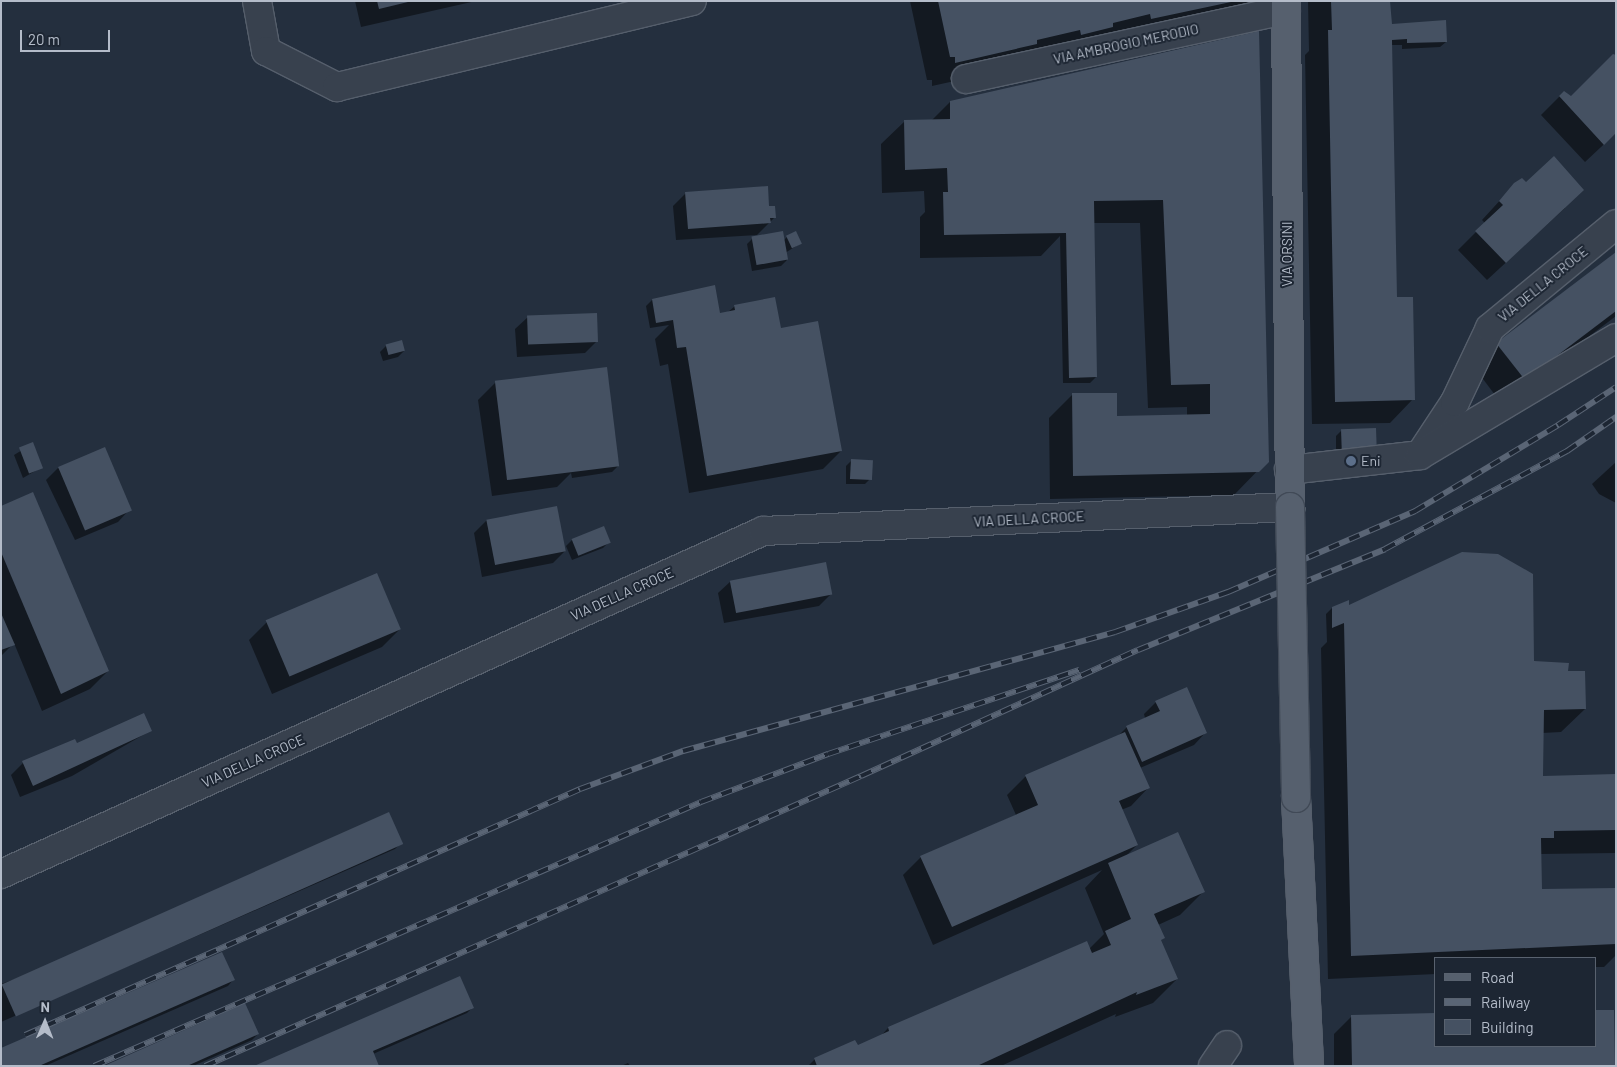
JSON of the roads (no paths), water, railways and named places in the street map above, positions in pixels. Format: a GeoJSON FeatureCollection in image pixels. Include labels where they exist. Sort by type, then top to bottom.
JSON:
{"type":"FeatureCollection","features":[{"type":"Feature","properties":{"kind":"main road","name":"VIA ORSINI"},"geometry":{"type":"LineString","coordinates":[[1286,6],[1289,470],[1296,798],[1309,1066]]}},
{"type":"Feature","properties":{"kind":"street"},"geometry":{"type":"LineString","coordinates":[[258,1],[266,52],[337,87],[692,1]]}},
{"type":"Feature","properties":{"kind":"street","name":"VIA AMBROGIO MERODIO"},"geometry":{"type":"LineString","coordinates":[[966,79],[1286,6]]}},
{"type":"Feature","properties":{"kind":"street","name":"VIA DELLA CROCE"},"geometry":{"type":"LineString","coordinates":[[1420,454],[1455,402],[1490,328],[1616,224]]}},
{"type":"Feature","properties":{"kind":"street"},"geometry":{"type":"LineString","coordinates":[[1289,470],[1420,454],[1616,338]]}},
{"type":"Feature","properties":{"kind":"street","name":"VIA DELLA CROCE"},"geometry":{"type":"LineString","coordinates":[[1,874],[762,531],[1290,507]]}},
{"type":"Feature","properties":{"kind":"railway"},"geometry":{"type":"LineString","coordinates":[[25,1035],[580,789],[683,751],[1115,632],[1228,592],[1415,511],[1558,425],[1616,387]]}},
{"type":"Feature","properties":{"kind":"railway"},"geometry":{"type":"LineString","coordinates":[[205,1066],[861,776],[1138,650],[1385,549],[1567,451],[1616,417]]}},
{"type":"Feature","properties":{"kind":"railway"},"geometry":{"type":"LineString","coordinates":[[94,1066],[701,802],[828,754],[1079,670]]}},
{"type":"Feature","properties":{"kind":"place","name":"Eni"},"geometry":{"type":"Point","coordinates":[1351,461]}}]}
